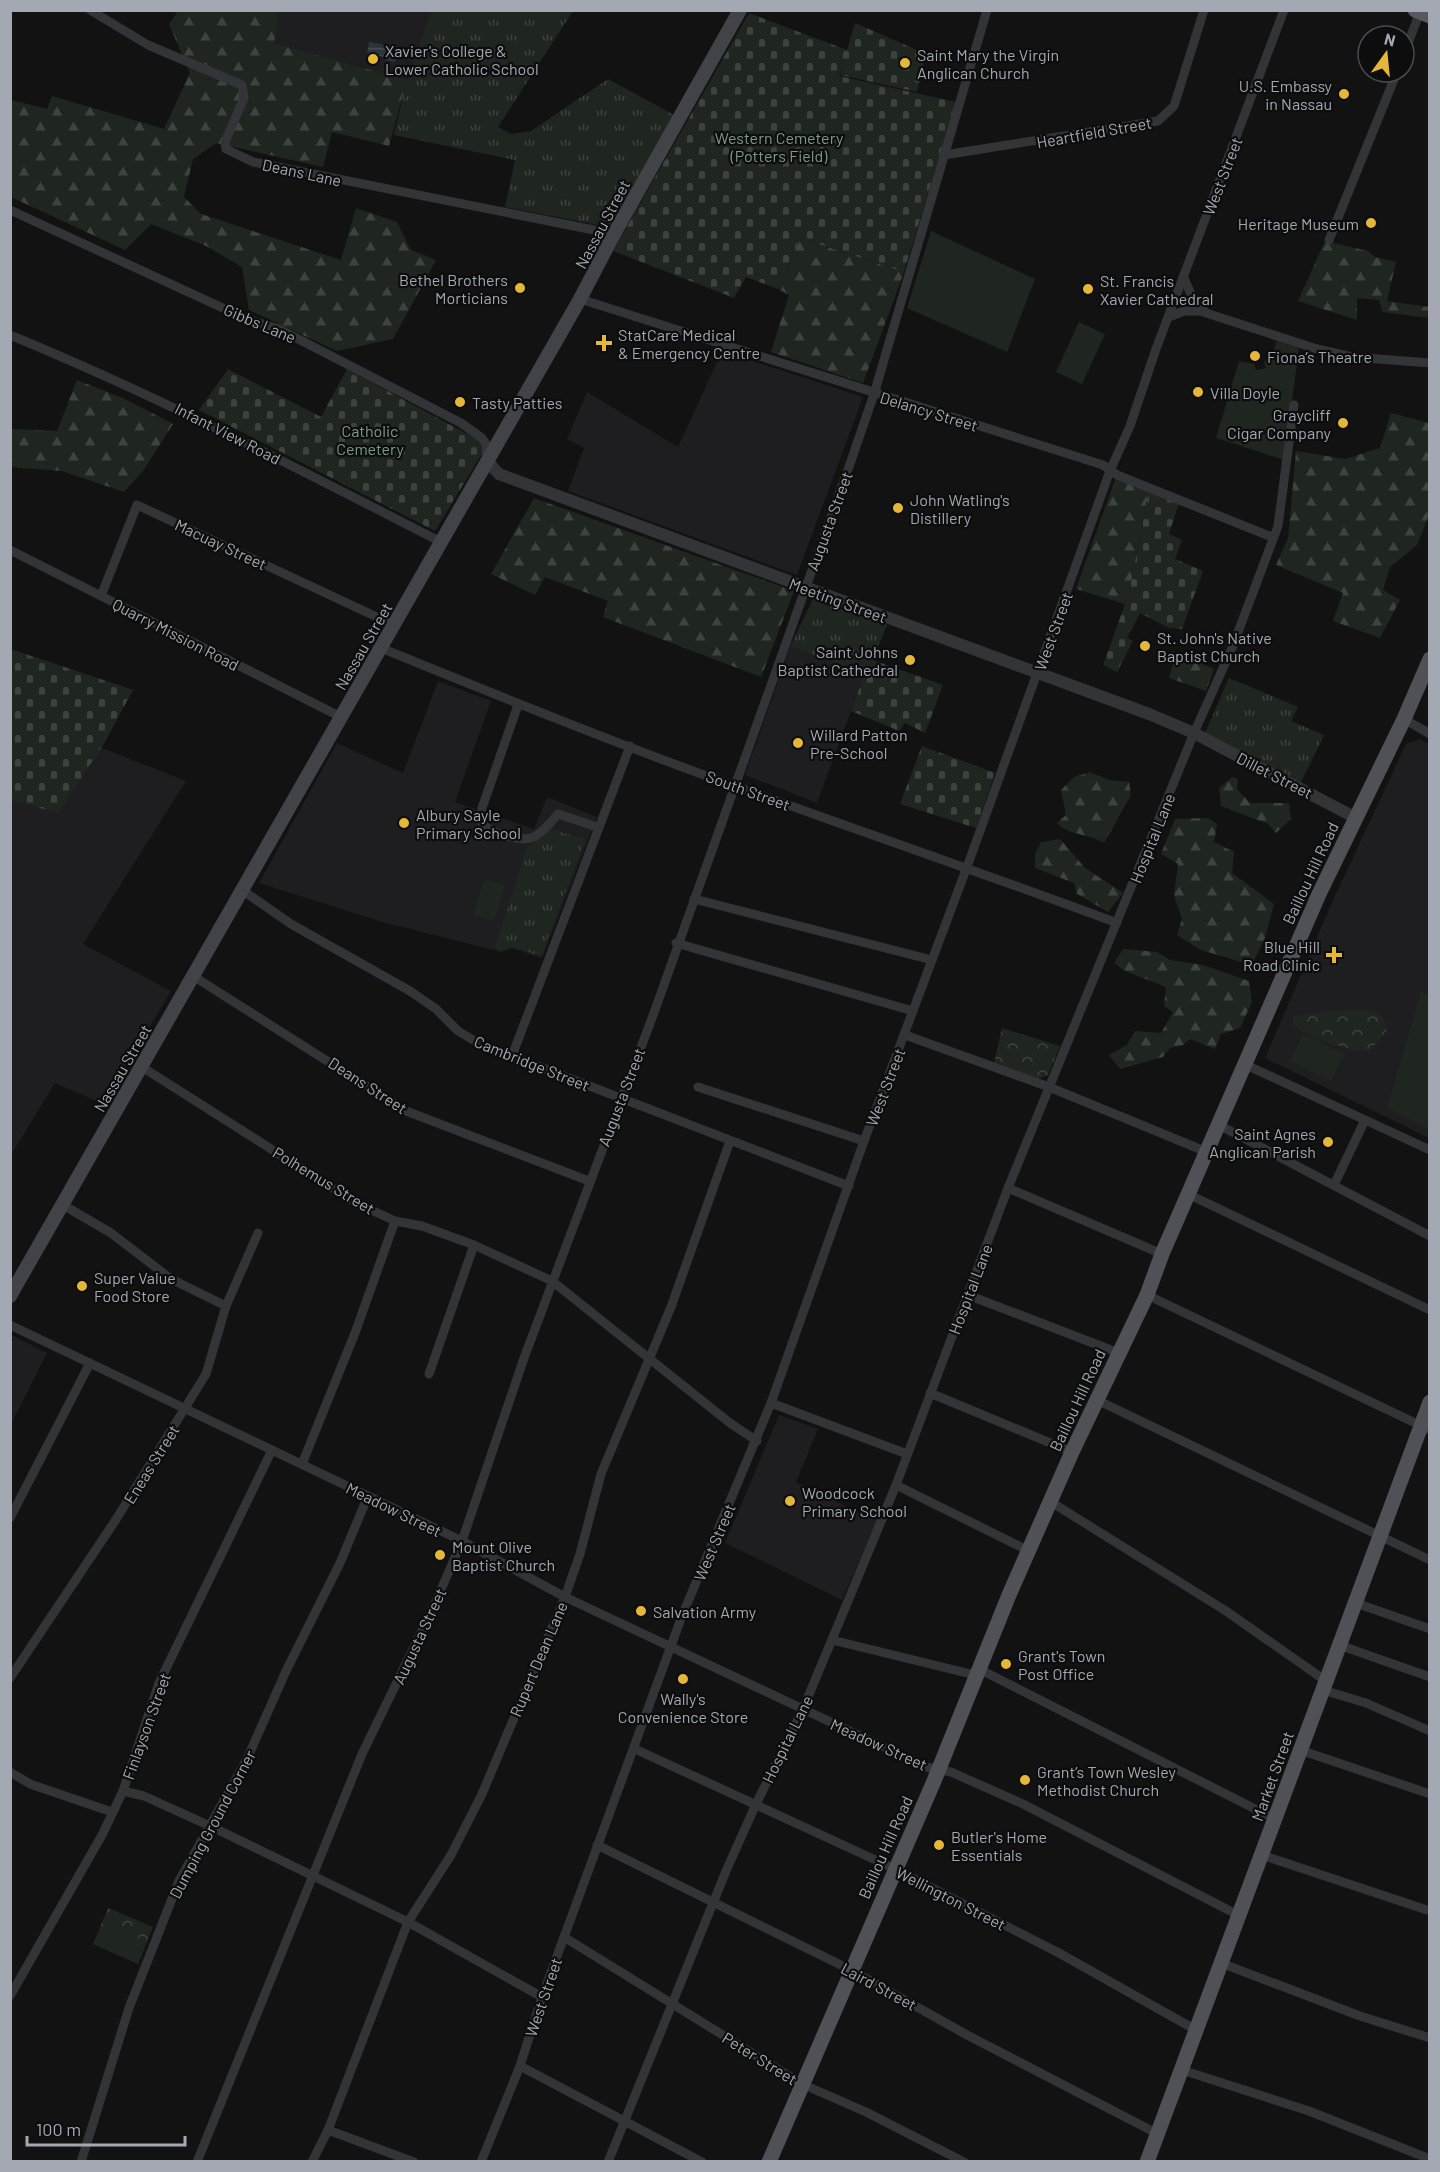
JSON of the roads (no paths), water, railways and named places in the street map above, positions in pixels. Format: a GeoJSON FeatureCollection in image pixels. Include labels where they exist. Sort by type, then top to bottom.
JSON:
{"type":"FeatureCollection","features":[{"type":"Feature","properties":{"kind":"main road","name":"Nassau Street"},"geometry":{"type":"LineString","coordinates":[[10,1296],[580,299],[740,10]]}},
{"type":"Feature","properties":{"kind":"main road","name":"Baillou Hill Road"},"geometry":{"type":"LineString","coordinates":[[769,2162],[939,1770],[977,1672],[1072,1452],[1147,1295],[1162,1254],[1244,1064],[1430,659]]}},
{"type":"Feature","properties":{"kind":"main road","name":"Market Street"},"geometry":{"type":"LineString","coordinates":[[1147,2162],[1356,1603],[1378,1536],[1425,1429],[1430,1402]]}},
{"type":"Feature","properties":{"kind":"street","name":"Deans Lane"},"geometry":{"type":"LineString","coordinates":[[90,10],[148,45],[242,85],[244,98],[225,142],[226,149],[232,155],[253,162],[614,234]]}},
{"type":"Feature","properties":{"kind":"street","name":"Augusta Street"},"geometry":{"type":"LineString","coordinates":[[197,2162],[362,1754],[433,1608],[462,1541],[552,1281],[655,1010],[676,943],[735,786],[874,394],[987,10]]}},
{"type":"Feature","properties":{"kind":"street","name":"Heartfield Street"},"geometry":{"type":"LineString","coordinates":[[944,155],[1158,122],[1174,106],[1204,10]]}},
{"type":"Feature","properties":{"kind":"street","name":"West Street"},"geometry":{"type":"LineString","coordinates":[[481,2162],[520,2066],[542,1997],[670,1647],[757,1441],[864,1141],[967,867],[1110,471],[1130,426],[1284,10]]}},
{"type":"Feature","properties":{"kind":"street"},"geometry":{"type":"LineString","coordinates":[[1329,240],[1392,84]]}},
{"type":"Feature","properties":{"kind":"street","name":"Gibbs Lane"},"geometry":{"type":"LineString","coordinates":[[10,210],[249,320],[279,329],[395,387],[472,429],[486,444],[487,461]]}},
{"type":"Feature","properties":{"kind":"street"},"geometry":{"type":"LineString","coordinates":[[1184,278],[1191,294],[1206,313]]}},
{"type":"Feature","properties":{"kind":"street","name":"Delancy Street"},"geometry":{"type":"LineString","coordinates":[[580,299],[1103,465],[1110,471],[1272,537]]}},
{"type":"Feature","properties":{"kind":"street"},"geometry":{"type":"LineString","coordinates":[[1169,317],[1184,311],[1206,313],[1317,350],[1352,357],[1430,363]]}},
{"type":"Feature","properties":{"kind":"street","name":"Infant View Road"},"geometry":{"type":"LineString","coordinates":[[10,335],[101,372],[208,422],[441,542]]}},
{"type":"Feature","properties":{"kind":"street","name":"Hospital Lane"},"geometry":{"type":"LineString","coordinates":[[608,2162],[713,1904],[756,1803],[803,1710],[896,1485],[1008,1188],[1194,733],[1232,648],[1278,526],[1294,405]]}},
{"type":"Feature","properties":{"kind":"street","name":"Meeting Street"},"geometry":{"type":"LineString","coordinates":[[487,461],[499,474],[804,589],[1116,700],[1194,733]]}},
{"type":"Feature","properties":{"kind":"street","name":"Macuay Street"},"geometry":{"type":"LineString","coordinates":[[101,596],[137,505],[394,625]]}},
{"type":"Feature","properties":{"kind":"street","name":"Quarry Mission Road"},"geometry":{"type":"LineString","coordinates":[[10,550],[341,717]]}},
{"type":"Feature","properties":{"kind":"street","name":"South Street"},"geometry":{"type":"LineString","coordinates":[[381,648],[518,705],[735,786],[967,867],[1118,923]]}},
{"type":"Feature","properties":{"kind":"street"},"geometry":{"type":"LineString","coordinates":[[518,705],[482,808],[481,821],[484,827],[520,839],[537,836],[558,814],[597,827]]}},
{"type":"Feature","properties":{"kind":"street"},"geometry":{"type":"LineString","coordinates":[[1404,719],[1430,734]]}},
{"type":"Feature","properties":{"kind":"street","name":"Dillet Street"},"geometry":{"type":"LineString","coordinates":[[1194,733],[1356,818]]}},
{"type":"Feature","properties":{"kind":"street"},"geometry":{"type":"LineString","coordinates":[[512,1056],[597,827],[630,746]]}},
{"type":"Feature","properties":{"kind":"street","name":"Cambridge Street"},"geometry":{"type":"LineString","coordinates":[[242,890],[291,924],[410,991],[436,1009],[458,1031],[478,1043],[849,1186]]}},
{"type":"Feature","properties":{"kind":"street"},"geometry":{"type":"LineString","coordinates":[[694,899],[932,960]]}},
{"type":"Feature","properties":{"kind":"street"},"geometry":{"type":"LineString","coordinates":[[676,943],[913,1011]]}},
{"type":"Feature","properties":{"kind":"street","name":"Deans Street"},"geometry":{"type":"LineString","coordinates":[[193,976],[406,1111],[589,1181]]}},
{"type":"Feature","properties":{"kind":"street"},"geometry":{"type":"LineString","coordinates":[[905,1035],[1049,1088],[1207,1152]]}},
{"type":"Feature","properties":{"kind":"street"},"geometry":{"type":"LineString","coordinates":[[1244,1064],[1430,1150]]}},
{"type":"Feature","properties":{"kind":"street","name":"Polhemus Street"},"geometry":{"type":"LineString","coordinates":[[142,1067],[356,1203],[395,1221],[422,1226],[474,1245],[552,1281],[730,1423],[757,1441]]}},
{"type":"Feature","properties":{"kind":"street"},"geometry":{"type":"LineString","coordinates":[[698,1087],[864,1141]]}},
{"type":"Feature","properties":{"kind":"street"},"geometry":{"type":"LineString","coordinates":[[1334,1185],[1365,1120]]}},
{"type":"Feature","properties":{"kind":"street"},"geometry":{"type":"LineString","coordinates":[[1219,1125],[1430,1236]]}},
{"type":"Feature","properties":{"kind":"street","name":"Rupert Dean Lane"},"geometry":{"type":"LineString","coordinates":[[312,2162],[328,2130],[408,1922],[451,1855],[482,1794],[565,1597],[580,1554],[601,1474],[671,1307],[730,1141]]}},
{"type":"Feature","properties":{"kind":"street"},"geometry":{"type":"LineString","coordinates":[[1008,1188],[1162,1254]]}},
{"type":"Feature","properties":{"kind":"street"},"geometry":{"type":"LineString","coordinates":[[1188,1194],[1430,1310]]}},
{"type":"Feature","properties":{"kind":"street"},"geometry":{"type":"LineString","coordinates":[[63,1205],[111,1233],[171,1279],[226,1306]]}},
{"type":"Feature","properties":{"kind":"street"},"geometry":{"type":"LineString","coordinates":[[302,1464],[355,1333],[395,1221]]}},
{"type":"Feature","properties":{"kind":"street","name":"Eneas Street"},"geometry":{"type":"LineString","coordinates":[[10,1678],[115,1521],[206,1374],[226,1306],[258,1233]]}},
{"type":"Feature","properties":{"kind":"street"},"geometry":{"type":"LineString","coordinates":[[429,1374],[474,1245]]}},
{"type":"Feature","properties":{"kind":"street"},"geometry":{"type":"LineString","coordinates":[[968,1295],[1119,1353]]}},
{"type":"Feature","properties":{"kind":"street"},"geometry":{"type":"LineString","coordinates":[[1147,1295],[1425,1429]]}},
{"type":"Feature","properties":{"kind":"street","name":"Meadow Street"},"geometry":{"type":"LineString","coordinates":[[10,1325],[462,1541],[565,1597],[803,1710],[926,1767],[951,1772],[1023,1804],[1238,1915]]}},
{"type":"Feature","properties":{"kind":"street"},"geometry":{"type":"LineString","coordinates":[[10,1518],[90,1363]]}},
{"type":"Feature","properties":{"kind":"street"},"geometry":{"type":"LineString","coordinates":[[930,1393],[1072,1452]]}},
{"type":"Feature","properties":{"kind":"street"},"geometry":{"type":"LineString","coordinates":[[1097,1400],[1430,1560]]}},
{"type":"Feature","properties":{"kind":"street"},"geometry":{"type":"LineString","coordinates":[[771,1403],[907,1454]]}},
{"type":"Feature","properties":{"kind":"street","name":"Finlayson Street"},"geometry":{"type":"LineString","coordinates":[[10,1996],[26,1973],[123,1791],[159,1683],[272,1450]]}},
{"type":"Feature","properties":{"kind":"street"},"geometry":{"type":"LineString","coordinates":[[896,1485],[1029,1551]]}},
{"type":"Feature","properties":{"kind":"street","name":"Dumping Ground Corner"},"geometry":{"type":"LineString","coordinates":[[81,2162],[129,2008],[179,1881],[247,1759],[286,1671],[340,1563],[368,1496]]}},
{"type":"Feature","properties":{"kind":"street"},"geometry":{"type":"LineString","coordinates":[[1051,1502],[1226,1611],[1324,1686],[1430,1731]]}},
{"type":"Feature","properties":{"kind":"street"},"geometry":{"type":"LineString","coordinates":[[1356,1603],[1430,1629]]}},
{"type":"Feature","properties":{"kind":"street"},"geometry":{"type":"LineString","coordinates":[[832,1640],[977,1672],[1275,1819]]}},
{"type":"Feature","properties":{"kind":"street"},"geometry":{"type":"LineString","coordinates":[[1339,1645],[1430,1677]]}},
{"type":"Feature","properties":{"kind":"street","name":"Wellington Street"},"geometry":{"type":"LineString","coordinates":[[634,1749],[756,1803],[895,1869],[1059,1953],[1196,2030]]}},
{"type":"Feature","properties":{"kind":"street"},"geometry":{"type":"LineString","coordinates":[[1300,1750],[1430,1794]]}},
{"type":"Feature","properties":{"kind":"street"},"geometry":{"type":"LineString","coordinates":[[10,1772],[30,1784],[112,1812]]}},
{"type":"Feature","properties":{"kind":"street"},"geometry":{"type":"LineString","coordinates":[[123,1791],[144,1796],[210,1826],[408,1922],[542,1997]]}},
{"type":"Feature","properties":{"kind":"street","name":"Laird Street"},"geometry":{"type":"LineString","coordinates":[[597,1845],[851,1970],[967,2036],[1158,2134]]}},
{"type":"Feature","properties":{"kind":"street"},"geometry":{"type":"LineString","coordinates":[[1262,1856],[1430,1911]]}},
{"type":"Feature","properties":{"kind":"street","name":"Peter Street"},"geometry":{"type":"LineString","coordinates":[[564,1937],[802,2084],[866,2112],[964,2162]]}},
{"type":"Feature","properties":{"kind":"street"},"geometry":{"type":"LineString","coordinates":[[1221,1963],[1360,2016],[1430,2038]]}},
{"type":"Feature","properties":{"kind":"street"},"geometry":{"type":"LineString","coordinates":[[520,2066],[702,2162]]}},
{"type":"Feature","properties":{"kind":"street"},"geometry":{"type":"LineString","coordinates":[[1182,2070],[1309,2111],[1430,2159]]}},
{"type":"Feature","properties":{"kind":"street"},"geometry":{"type":"LineString","coordinates":[[328,2130],[414,2162]]}},
{"type":"Feature","properties":{"kind":"place","name":"Xavier's College & Lower Catholic School"},"geometry":{"type":"Point","coordinates":[373,59]}},
{"type":"Feature","properties":{"kind":"place","name":"Saint Mary the Virgin Anglican Church"},"geometry":{"type":"Point","coordinates":[905,63]}},
{"type":"Feature","properties":{"kind":"place","name":"U.S. Embassy in Nassau"},"geometry":{"type":"Point","coordinates":[1344,94]}},
{"type":"Feature","properties":{"kind":"place","name":"Heritage Museum"},"geometry":{"type":"Point","coordinates":[1371,223]}},
{"type":"Feature","properties":{"kind":"place","name":"Bethel Brothers Morticians"},"geometry":{"type":"Point","coordinates":[520,288]}},
{"type":"Feature","properties":{"kind":"place","name":"St. Francis Xavier Cathedral"},"geometry":{"type":"Point","coordinates":[1088,289]}},
{"type":"Feature","properties":{"kind":"place","name":"StatCare Medical & Emergency Centre"},"geometry":{"type":"Point","coordinates":[604,343]}},
{"type":"Feature","properties":{"kind":"place","name":"Fiona’s Theatre"},"geometry":{"type":"Point","coordinates":[1255,356]}},
{"type":"Feature","properties":{"kind":"place","name":"Villa Doyle"},"geometry":{"type":"Point","coordinates":[1198,392]}},
{"type":"Feature","properties":{"kind":"place","name":"Tasty Patties"},"geometry":{"type":"Point","coordinates":[460,402]}},
{"type":"Feature","properties":{"kind":"place","name":"Graycliff Cigar Company"},"geometry":{"type":"Point","coordinates":[1343,423]}},
{"type":"Feature","properties":{"kind":"place","name":"John Watling's Distillery"},"geometry":{"type":"Point","coordinates":[898,508]}},
{"type":"Feature","properties":{"kind":"place","name":"St. John's Native Baptist Church"},"geometry":{"type":"Point","coordinates":[1145,646]}},
{"type":"Feature","properties":{"kind":"place","name":"Saint Johns Baptist Cathedral"},"geometry":{"type":"Point","coordinates":[910,660]}},
{"type":"Feature","properties":{"kind":"place","name":"Willard Patton Pre-School"},"geometry":{"type":"Point","coordinates":[798,743]}},
{"type":"Feature","properties":{"kind":"place","name":"Albury Sayle Primary School"},"geometry":{"type":"Point","coordinates":[404,823]}},
{"type":"Feature","properties":{"kind":"place","name":"Blue Hill Road Clinic"},"geometry":{"type":"Point","coordinates":[1334,955]}},
{"type":"Feature","properties":{"kind":"place","name":"Saint Agnes Anglican Parish"},"geometry":{"type":"Point","coordinates":[1328,1142]}},
{"type":"Feature","properties":{"kind":"place","name":"Super Value Food Store"},"geometry":{"type":"Point","coordinates":[82,1286]}},
{"type":"Feature","properties":{"kind":"place","name":"Woodcock Primary School"},"geometry":{"type":"Point","coordinates":[790,1501]}},
{"type":"Feature","properties":{"kind":"place","name":"Mount Olive Baptist Church"},"geometry":{"type":"Point","coordinates":[440,1555]}},
{"type":"Feature","properties":{"kind":"place","name":"Salvation Army"},"geometry":{"type":"Point","coordinates":[641,1611]}},
{"type":"Feature","properties":{"kind":"place","name":"Grant's Town Post Office"},"geometry":{"type":"Point","coordinates":[1006,1664]}},
{"type":"Feature","properties":{"kind":"place","name":"Wally's Convenience Store"},"geometry":{"type":"Point","coordinates":[683,1679]}},
{"type":"Feature","properties":{"kind":"place","name":"Grant’s Town Wesley Methodist Church"},"geometry":{"type":"Point","coordinates":[1025,1780]}},
{"type":"Feature","properties":{"kind":"place","name":"Butler's Home Essentials"},"geometry":{"type":"Point","coordinates":[939,1845]}},
{"type":"Feature","properties":{"kind":"park label","name":"Western Cemetery (Potters Field)"},"geometry":{"type":"Point","coordinates":[779,146]}},
{"type":"Feature","properties":{"kind":"park label","name":"Catholic Cemetery"},"geometry":{"type":"Point","coordinates":[370,439]}}]}
